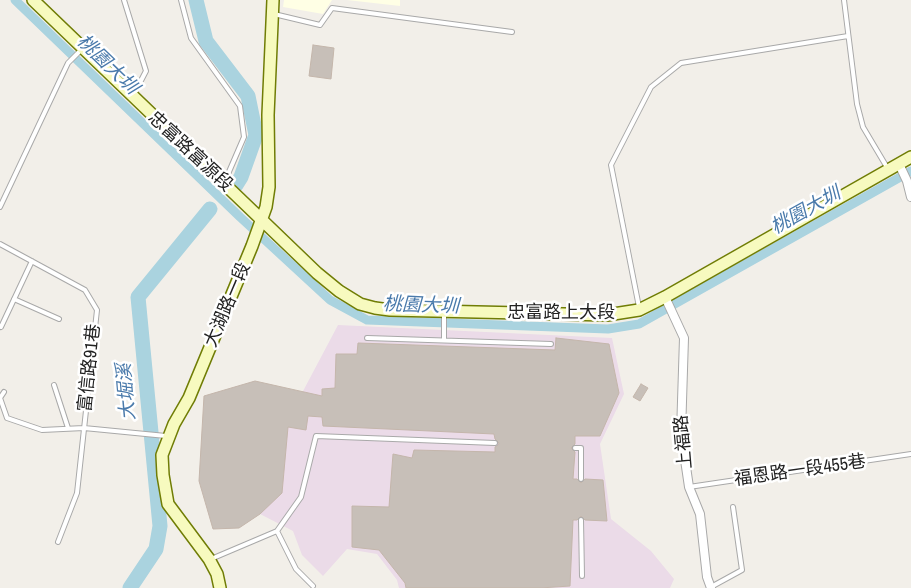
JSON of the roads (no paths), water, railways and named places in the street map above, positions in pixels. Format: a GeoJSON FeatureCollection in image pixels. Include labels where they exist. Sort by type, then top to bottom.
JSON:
{"type":"FeatureCollection","features":[{"type":"Feature","properties":{"kind":"street","name":"忠富路富源段"},"geometry":{"type":"LineString","coordinates":[[33,0],[80,51],[224,183],[260,225]]}},
{"type":"Feature","properties":{"kind":"street","name":"大湖路一段"},"geometry":{"type":"LineString","coordinates":[[220,588],[209,559],[168,504],[162,455],[174,424],[189,398],[260,225],[269,187],[268,115],[273,0]]}},
{"type":"Feature","properties":{"kind":"street","name":"忠富路上大段"},"geometry":{"type":"LineString","coordinates":[[260,225],[317,274],[360,304],[390,310],[444,313],[607,315],[639,310],[666,300],[888,170],[901,167],[911,157]]}},
{"type":"Feature","properties":{"kind":"street"},"geometry":{"type":"LineString","coordinates":[[901,167],[911,198]]}},
{"type":"Feature","properties":{"kind":"street","name":"上福路"},"geometry":{"type":"LineString","coordinates":[[666,300],[684,338],[681,433],[689,487],[700,514],[707,577],[711,588]]}},
{"type":"Feature","properties":{"kind":"lane"},"geometry":{"type":"LineString","coordinates":[[124,0],[146,71],[132,97]]}},
{"type":"Feature","properties":{"kind":"lane"},"geometry":{"type":"LineString","coordinates":[[181,0],[191,38],[240,106],[244,137],[224,183]]}},
{"type":"Feature","properties":{"kind":"lane"},"geometry":{"type":"LineString","coordinates":[[844,0],[857,104],[863,127],[888,170]]}},
{"type":"Feature","properties":{"kind":"lane"},"geometry":{"type":"LineString","coordinates":[[273,14],[320,25],[332,8],[512,32]]}},
{"type":"Feature","properties":{"kind":"lane"},"geometry":{"type":"LineString","coordinates":[[639,310],[610,165],[651,87],[681,63],[848,36]]}},
{"type":"Feature","properties":{"kind":"lane"},"geometry":{"type":"LineString","coordinates":[[0,207],[68,62],[80,51]]}},
{"type":"Feature","properties":{"kind":"lane","name":"富信路91巷"},"geometry":{"type":"LineString","coordinates":[[0,244],[85,290],[97,310],[77,493],[58,542]]}},
{"type":"Feature","properties":{"kind":"lane"},"geometry":{"type":"LineString","coordinates":[[0,326],[32,261]]}},
{"type":"Feature","properties":{"kind":"lane"},"geometry":{"type":"LineString","coordinates":[[14,299],[59,318]]}},
{"type":"Feature","properties":{"kind":"lane"},"geometry":{"type":"LineString","coordinates":[[444,313],[444,340]]}},
{"type":"Feature","properties":{"kind":"lane"},"geometry":{"type":"LineString","coordinates":[[367,338],[551,344]]}},
{"type":"Feature","properties":{"kind":"lane"},"geometry":{"type":"LineString","coordinates":[[54,385],[68,428]]}},
{"type":"Feature","properties":{"kind":"lane"},"geometry":{"type":"LineString","coordinates":[[4,392],[0,398],[7,418],[42,430],[84,428],[169,436]]}},
{"type":"Feature","properties":{"kind":"lane"},"geometry":{"type":"LineString","coordinates":[[209,559],[277,531],[300,497],[316,436],[495,443]]}},
{"type":"Feature","properties":{"kind":"lane"},"geometry":{"type":"LineString","coordinates":[[575,448],[581,448],[581,479]]}},
{"type":"Feature","properties":{"kind":"lane","name":"福恩路一段455巷"},"geometry":{"type":"LineString","coordinates":[[689,487],[911,454]]}},
{"type":"Feature","properties":{"kind":"lane"},"geometry":{"type":"LineString","coordinates":[[711,588],[742,570],[733,507]]}},
{"type":"Feature","properties":{"kind":"lane"},"geometry":{"type":"LineString","coordinates":[[581,520],[582,576]]}},
{"type":"Feature","properties":{"kind":"lane"},"geometry":{"type":"LineString","coordinates":[[277,531],[296,569],[312,586]]}},
{"type":"Feature","properties":{"kind":"waterway","name":"桃園大圳"},"geometry":{"type":"LineString","coordinates":[[15,0],[240,217],[330,300],[367,320],[608,329],[639,324],[911,171]]}},
{"type":"Feature","properties":{"kind":"waterway","name":"大堀溪"},"geometry":{"type":"LineString","coordinates":[[196,0],[206,41],[248,96],[256,135],[241,177],[236,185]]}},
{"type":"Feature","properties":{"kind":"waterway","name":"大堀溪"},"geometry":{"type":"LineString","coordinates":[[130,588],[156,549],[160,526],[138,297],[210,209]]}}]}
